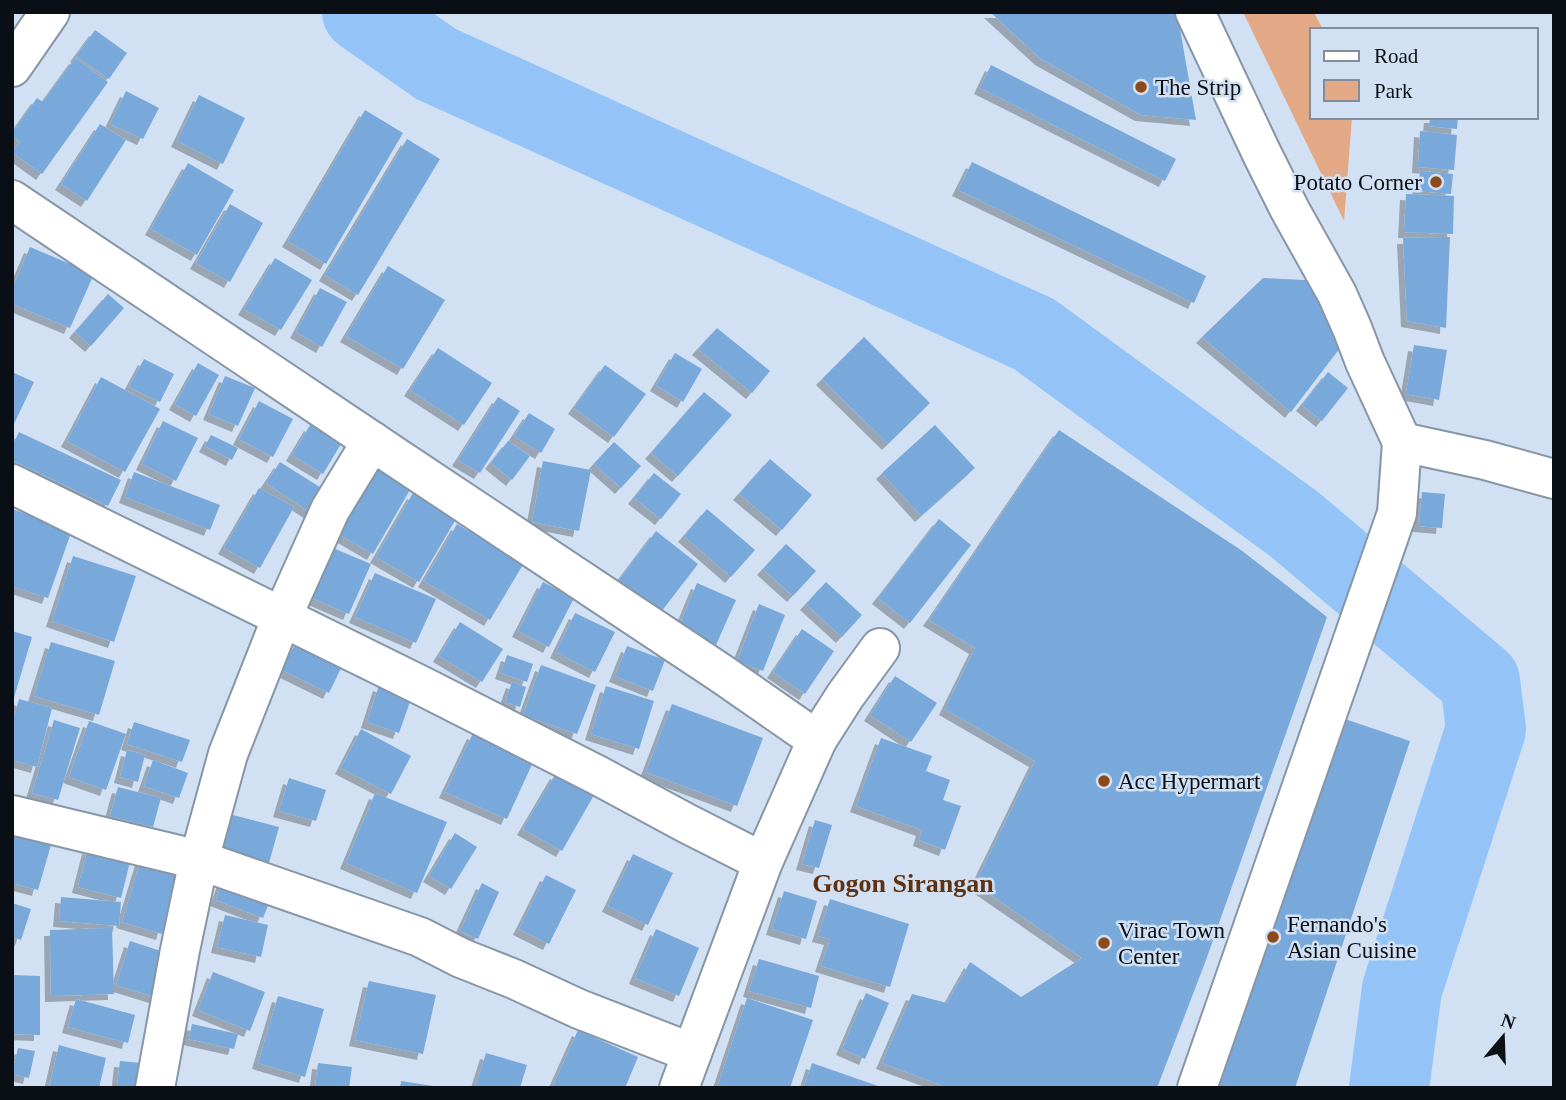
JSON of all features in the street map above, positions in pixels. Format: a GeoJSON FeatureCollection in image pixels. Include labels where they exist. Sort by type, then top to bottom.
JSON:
{"type":"FeatureCollection","features":[{"type":"Feature","properties":{"kind":"street"},"geometry":{"type":"LineString","coordinates":[[12,67],[50,12]]}},
{"type":"Feature","properties":{"kind":"street"},"geometry":{"type":"LineString","coordinates":[[1195,12],[1290,211],[1337,294],[1402,442],[1397,513],[1197,1088]]}},
{"type":"Feature","properties":{"kind":"street"},"geometry":{"type":"LineString","coordinates":[[12,200],[817,740]]}},
{"type":"Feature","properties":{"kind":"street"},"geometry":{"type":"LineString","coordinates":[[155,1088],[199,860],[228,754],[282,617],[330,510],[372,441]]}},
{"type":"Feature","properties":{"kind":"street"},"geometry":{"type":"LineString","coordinates":[[1402,442],[1485,460],[1554,479]]}},
{"type":"Feature","properties":{"kind":"street"},"geometry":{"type":"LineString","coordinates":[[12,484],[599,776],[763,862]]}},
{"type":"Feature","properties":{"kind":"street"},"geometry":{"type":"LineString","coordinates":[[12,815],[199,860],[420,937],[461,958],[579,1009],[685,1070],[763,862],[817,740],[880,648]]}},
{"type":"Feature","properties":{"kind":"green space"},"geometry":{"type":"Polygon","coordinates":[[[1243,12],[1314,12],[1322,28],[1310,28],[1310,119],[1352,119],[1344,221],[1243,12]]]}},
{"type":"Feature","properties":{"kind":"building","name":"The Strip"},"geometry":{"type":"Polygon","coordinates":[[[990,12],[1177,12],[1196,120],[1141,115],[1041,59],[990,12]]]}},
{"type":"Feature","properties":{"kind":"building"},"geometry":{"type":"Polygon","coordinates":[[[95,30],[127,53],[109,79],[76,56],[95,30]]]}},
{"type":"Feature","properties":{"kind":"building"},"geometry":{"type":"Polygon","coordinates":[[[75,58],[108,82],[42,174],[12,152],[20,142],[12,133],[37,98],[43,102],[75,58]]]}},
{"type":"Feature","properties":{"kind":"building"},"geometry":{"type":"Polygon","coordinates":[[[991,65],[1176,159],[1165,181],[980,88],[991,65]]]}},
{"type":"Feature","properties":{"kind":"building"},"geometry":{"type":"Polygon","coordinates":[[[126,91],[159,108],[143,139],[110,124],[126,91]]]}},
{"type":"Feature","properties":{"kind":"building"},"geometry":{"type":"Polygon","coordinates":[[[199,95],[245,118],[223,164],[177,141],[199,95]]]}},
{"type":"Feature","properties":{"kind":"building"},"geometry":{"type":"Polygon","coordinates":[[[365,110],[403,133],[326,264],[288,241],[365,110]]]}},
{"type":"Feature","properties":{"kind":"building"},"geometry":{"type":"Polygon","coordinates":[[[1430,119],[1458,119],[1457,129],[1429,126],[1430,119]]]}},
{"type":"Feature","properties":{"kind":"building"},"geometry":{"type":"Polygon","coordinates":[[[100,124],[126,140],[87,201],[61,184],[100,124]]]}},
{"type":"Feature","properties":{"kind":"building"},"geometry":{"type":"Polygon","coordinates":[[[1420,131],[1457,135],[1454,170],[1418,167],[1420,131]]]}},
{"type":"Feature","properties":{"kind":"building"},"geometry":{"type":"Polygon","coordinates":[[[407,139],[440,159],[358,295],[325,275],[407,139]]]}},
{"type":"Feature","properties":{"kind":"building"},"geometry":{"type":"Polygon","coordinates":[[[972,162],[1206,276],[1194,303],[958,190],[972,162]]]}},
{"type":"Feature","properties":{"kind":"building"},"geometry":{"type":"Polygon","coordinates":[[[188,163],[234,190],[197,255],[151,229],[188,163]]]}},
{"type":"Feature","properties":{"kind":"building","name":"Potato Corner"},"geometry":{"type":"Polygon","coordinates":[[[1420,171],[1453,174],[1451,194],[1418,191],[1420,171]]]}},
{"type":"Feature","properties":{"kind":"building"},"geometry":{"type":"Polygon","coordinates":[[[1406,194],[1454,196],[1453,234],[1404,232],[1406,194]]]}},
{"type":"Feature","properties":{"kind":"building"},"geometry":{"type":"Polygon","coordinates":[[[230,204],[263,223],[230,282],[196,263],[230,204]]]}},
{"type":"Feature","properties":{"kind":"building"},"geometry":{"type":"Polygon","coordinates":[[[1450,237],[1446,328],[1407,321],[1403,238],[1450,237]]]}},
{"type":"Feature","properties":{"kind":"building"},"geometry":{"type":"Polygon","coordinates":[[[30,247],[94,274],[70,328],[12,304],[12,289],[30,247]]]}},
{"type":"Feature","properties":{"kind":"building"},"geometry":{"type":"Polygon","coordinates":[[[275,258],[312,280],[281,330],[244,309],[275,258]]]}},
{"type":"Feature","properties":{"kind":"building"},"geometry":{"type":"Polygon","coordinates":[[[388,266],[445,300],[403,369],[346,336],[388,266]]]}},
{"type":"Feature","properties":{"kind":"building"},"geometry":{"type":"Polygon","coordinates":[[[1263,278],[1322,281],[1347,339],[1291,412],[1202,337],[1263,278]]]}},
{"type":"Feature","properties":{"kind":"building"},"geometry":{"type":"Polygon","coordinates":[[[320,288],[347,302],[322,347],[296,332],[320,288]]]}},
{"type":"Feature","properties":{"kind":"building"},"geometry":{"type":"Polygon","coordinates":[[[108,294],[124,308],[91,346],[75,332],[108,294]]]}},
{"type":"Feature","properties":{"kind":"building"},"geometry":{"type":"Polygon","coordinates":[[[717,328],[770,371],[752,393],[698,349],[717,328]]]}},
{"type":"Feature","properties":{"kind":"building"},"geometry":{"type":"Polygon","coordinates":[[[864,337],[930,403],[888,444],[822,379],[864,337]]]}},
{"type":"Feature","properties":{"kind":"building"},"geometry":{"type":"Polygon","coordinates":[[[1414,345],[1447,350],[1439,400],[1406,394],[1414,345]]]}},
{"type":"Feature","properties":{"kind":"building"},"geometry":{"type":"Polygon","coordinates":[[[438,348],[492,383],[464,425],[410,390],[438,348]]]}},
{"type":"Feature","properties":{"kind":"building"},"geometry":{"type":"Polygon","coordinates":[[[675,353],[702,369],[683,402],[656,385],[675,353]]]}},
{"type":"Feature","properties":{"kind":"building"},"geometry":{"type":"Polygon","coordinates":[[[144,359],[174,374],[160,402],[129,387],[144,359]]]}},
{"type":"Feature","properties":{"kind":"building"},"geometry":{"type":"Polygon","coordinates":[[[198,363],[219,375],[196,416],[175,404],[198,363]]]}},
{"type":"Feature","properties":{"kind":"building"},"geometry":{"type":"Polygon","coordinates":[[[605,365],[646,394],[614,437],[574,408],[605,365]]]}},
{"type":"Feature","properties":{"kind":"building"},"geometry":{"type":"Polygon","coordinates":[[[12,372],[34,382],[12,428],[12,372]]]}},
{"type":"Feature","properties":{"kind":"building"},"geometry":{"type":"Polygon","coordinates":[[[1328,372],[1348,388],[1322,421],[1302,405],[1328,372]]]}},
{"type":"Feature","properties":{"kind":"building"},"geometry":{"type":"Polygon","coordinates":[[[225,376],[255,388],[238,426],[209,414],[225,376]]]}},
{"type":"Feature","properties":{"kind":"building"},"geometry":{"type":"Polygon","coordinates":[[[101,377],[160,409],[125,472],[67,441],[101,377]]]}},
{"type":"Feature","properties":{"kind":"building"},"geometry":{"type":"Polygon","coordinates":[[[704,392],[732,415],[678,476],[651,453],[704,392]]]}},
{"type":"Feature","properties":{"kind":"building"},"geometry":{"type":"Polygon","coordinates":[[[498,397],[520,411],[480,473],[458,460],[498,397]]]}},
{"type":"Feature","properties":{"kind":"building"},"geometry":{"type":"Polygon","coordinates":[[[259,401],[293,419],[273,457],[239,439],[259,401]]]}},
{"type":"Feature","properties":{"kind":"building"},"geometry":{"type":"Polygon","coordinates":[[[529,413],[555,429],[541,453],[514,436],[529,413]]]}},
{"type":"Feature","properties":{"kind":"building"},"geometry":{"type":"Polygon","coordinates":[[[163,421],[198,438],[176,481],[142,464],[163,421]]]}},
{"type":"Feature","properties":{"kind":"building"},"geometry":{"type":"Polygon","coordinates":[[[310,425],[341,444],[323,474],[292,455],[310,425]]]}},
{"type":"Feature","properties":{"kind":"building"},"geometry":{"type":"Polygon","coordinates":[[[935,425],[975,468],[921,516],[882,473],[935,425]]]}},
{"type":"Feature","properties":{"kind":"building"},"geometry":{"type":"Polygon","coordinates":[[[1059,430],[1241,550],[1327,617],[1206,960],[1157,1088],[949,1088],[882,1063],[912,994],[947,1003],[970,962],[1021,997],[1082,958],[975,884],[1035,761],[945,709],[975,648],[929,620],[1059,430]]]}},
{"type":"Feature","properties":{"kind":"building"},"geometry":{"type":"Polygon","coordinates":[[[19,432],[121,480],[108,506],[12,460],[12,446],[19,432]]]}},
{"type":"Feature","properties":{"kind":"building"},"geometry":{"type":"Polygon","coordinates":[[[211,435],[238,448],[232,460],[205,446],[211,435]]]}},
{"type":"Feature","properties":{"kind":"building"},"geometry":{"type":"Polygon","coordinates":[[[508,441],[530,456],[512,480],[491,463],[508,441]]]}},
{"type":"Feature","properties":{"kind":"building"},"geometry":{"type":"Polygon","coordinates":[[[614,442],[641,466],[621,488],[594,464],[614,442]]]}},
{"type":"Feature","properties":{"kind":"building"},"geometry":{"type":"Polygon","coordinates":[[[770,459],[812,495],[782,530],[739,494],[770,459]]]}},
{"type":"Feature","properties":{"kind":"building"},"geometry":{"type":"Polygon","coordinates":[[[543,461],[591,470],[579,531],[532,522],[543,461]]]}},
{"type":"Feature","properties":{"kind":"building"},"geometry":{"type":"Polygon","coordinates":[[[280,462],[326,491],[311,513],[266,483],[280,462]]]}},
{"type":"Feature","properties":{"kind":"building"},"geometry":{"type":"Polygon","coordinates":[[[368,463],[411,488],[373,554],[330,529],[368,463]]]}},
{"type":"Feature","properties":{"kind":"building"},"geometry":{"type":"Polygon","coordinates":[[[134,472],[220,505],[210,530],[125,497],[134,472]]]}},
{"type":"Feature","properties":{"kind":"building"},"geometry":{"type":"Polygon","coordinates":[[[654,473],[681,494],[661,519],[634,498],[654,473]]]}},
{"type":"Feature","properties":{"kind":"building"},"geometry":{"type":"Polygon","coordinates":[[[259,488],[294,507],[260,568],[224,548],[259,488]]]}},
{"type":"Feature","properties":{"kind":"building"},"geometry":{"type":"Polygon","coordinates":[[[1422,492],[1445,494],[1442,528],[1419,526],[1422,492]]]}},
{"type":"Feature","properties":{"kind":"building"},"geometry":{"type":"Polygon","coordinates":[[[413,493],[456,519],[419,582],[376,557],[413,493]]]}},
{"type":"Feature","properties":{"kind":"building"},"geometry":{"type":"Polygon","coordinates":[[[12,509],[72,530],[48,598],[12,586],[12,509]]]}},
{"type":"Feature","properties":{"kind":"building"},"geometry":{"type":"Polygon","coordinates":[[[707,509],[755,550],[731,577],[684,536],[707,509]]]}},
{"type":"Feature","properties":{"kind":"building"},"geometry":{"type":"Polygon","coordinates":[[[939,519],[971,545],[910,623],[878,598],[939,519]]]}},
{"type":"Feature","properties":{"kind":"building"},"geometry":{"type":"Polygon","coordinates":[[[457,524],[524,563],[490,620],[424,581],[457,524]]]}},
{"type":"Feature","properties":{"kind":"building"},"geometry":{"type":"Polygon","coordinates":[[[656,531],[698,564],[661,612],[619,580],[656,531]]]}},
{"type":"Feature","properties":{"kind":"building"},"geometry":{"type":"Polygon","coordinates":[[[786,544],[816,571],[793,596],[763,569],[786,544]]]}},
{"type":"Feature","properties":{"kind":"building"},"geometry":{"type":"Polygon","coordinates":[[[326,545],[371,564],[349,614],[305,595],[326,545]]]}},
{"type":"Feature","properties":{"kind":"building"},"geometry":{"type":"Polygon","coordinates":[[[73,556],[136,576],[114,642],[52,621],[73,556]]]}},
{"type":"Feature","properties":{"kind":"building"},"geometry":{"type":"Polygon","coordinates":[[[375,573],[436,599],[416,643],[355,617],[375,573]]]}},
{"type":"Feature","properties":{"kind":"building"},"geometry":{"type":"Polygon","coordinates":[[[543,582],[574,598],[549,647],[518,631],[543,582]]]}},
{"type":"Feature","properties":{"kind":"building"},"geometry":{"type":"Polygon","coordinates":[[[826,582],[862,615],[842,637],[806,604],[826,582]]]}},
{"type":"Feature","properties":{"kind":"building"},"geometry":{"type":"Polygon","coordinates":[[[697,583],[736,600],[716,645],[678,629],[697,583]]]}},
{"type":"Feature","properties":{"kind":"building"},"geometry":{"type":"Polygon","coordinates":[[[759,604],[785,615],[763,671],[737,661],[759,604]]]}},
{"type":"Feature","properties":{"kind":"building"},"geometry":{"type":"Polygon","coordinates":[[[575,613],[615,632],[595,672],[556,652],[575,613]]]}},
{"type":"Feature","properties":{"kind":"building"},"geometry":{"type":"Polygon","coordinates":[[[460,622],[503,649],[482,682],[439,656],[460,622]]]}},
{"type":"Feature","properties":{"kind":"building"},"geometry":{"type":"Polygon","coordinates":[[[802,629],[834,651],[805,694],[773,672],[802,629]]]}},
{"type":"Feature","properties":{"kind":"building"},"geometry":{"type":"Polygon","coordinates":[[[12,631],[32,637],[13,701],[12,701],[12,631]]]}},
{"type":"Feature","properties":{"kind":"building"},"geometry":{"type":"Polygon","coordinates":[[[51,642],[115,661],[99,715],[34,696],[51,642]]]}},
{"type":"Feature","properties":{"kind":"building"},"geometry":{"type":"Polygon","coordinates":[[[296,642],[343,664],[329,693],[282,670],[296,642]]]}},
{"type":"Feature","properties":{"kind":"building"},"geometry":{"type":"Polygon","coordinates":[[[627,646],[665,660],[653,691],[615,676],[627,646]]]}},
{"type":"Feature","properties":{"kind":"building"},"geometry":{"type":"Polygon","coordinates":[[[507,655],[533,664],[527,682],[501,673],[507,655]]]}},
{"type":"Feature","properties":{"kind":"building"},"geometry":{"type":"Polygon","coordinates":[[[541,665],[596,685],[577,734],[523,715],[541,665]]]}},
{"type":"Feature","properties":{"kind":"building"},"geometry":{"type":"Polygon","coordinates":[[[895,676],[937,703],[911,742],[870,715],[895,676]]]}},
{"type":"Feature","properties":{"kind":"building"},"geometry":{"type":"Polygon","coordinates":[[[512,682],[526,687],[520,707],[505,702],[512,682]]]}},
{"type":"Feature","properties":{"kind":"building"},"geometry":{"type":"Polygon","coordinates":[[[379,685],[412,696],[399,733],[367,722],[379,685]]]}},
{"type":"Feature","properties":{"kind":"building"},"geometry":{"type":"Polygon","coordinates":[[[606,686],[654,701],[639,749],[591,734],[606,686]]]}},
{"type":"Feature","properties":{"kind":"building"},"geometry":{"type":"Polygon","coordinates":[[[19,699],[52,708],[37,767],[12,760],[12,724],[19,699]]]}},
{"type":"Feature","properties":{"kind":"building"},"geometry":{"type":"Polygon","coordinates":[[[672,704],[763,738],[737,806],[646,772],[672,704]]]}},
{"type":"Feature","properties":{"kind":"building"},"geometry":{"type":"Polygon","coordinates":[[[1336,716],[1410,741],[1295,1088],[1213,1088],[1336,716]]]}},
{"type":"Feature","properties":{"kind":"building"},"geometry":{"type":"Polygon","coordinates":[[[54,720],[80,728],[58,800],[32,793],[54,720]]]}},
{"type":"Feature","properties":{"kind":"building"},"geometry":{"type":"Polygon","coordinates":[[[89,721],[126,734],[106,790],[69,777],[89,721]]]}},
{"type":"Feature","properties":{"kind":"building"},"geometry":{"type":"Polygon","coordinates":[[[134,722],[190,740],[182,762],[127,744],[134,722]]]}},
{"type":"Feature","properties":{"kind":"building"},"geometry":{"type":"Polygon","coordinates":[[[361,729],[411,756],[391,794],[341,768],[361,729]]]}},
{"type":"Feature","properties":{"kind":"building"},"geometry":{"type":"Polygon","coordinates":[[[473,733],[534,760],[507,819],[445,792],[473,733]]]}},
{"type":"Feature","properties":{"kind":"building"},"geometry":{"type":"Polygon","coordinates":[[[881,738],[932,756],[926,771],[950,780],[943,800],[961,806],[945,850],[919,840],[922,830],[856,806],[881,738]]]}},
{"type":"Feature","properties":{"kind":"building"},"geometry":{"type":"Polygon","coordinates":[[[127,750],[145,755],[138,782],[120,777],[127,750]]]}},
{"type":"Feature","properties":{"kind":"building"},"geometry":{"type":"Polygon","coordinates":[[[153,760],[188,773],[179,798],[144,786],[153,760]]]}},
{"type":"Feature","properties":{"kind":"building"},"geometry":{"type":"Polygon","coordinates":[[[556,773],[594,795],[562,851],[523,829],[556,773]]]}},
{"type":"Feature","properties":{"kind":"building"},"geometry":{"type":"Polygon","coordinates":[[[289,778],[326,790],[316,821],[279,811],[289,778]]]}},
{"type":"Feature","properties":{"kind":"building"},"geometry":{"type":"Polygon","coordinates":[[[118,787],[161,798],[153,827],[110,816],[118,787]]]}},
{"type":"Feature","properties":{"kind":"building"},"geometry":{"type":"Polygon","coordinates":[[[375,793],[447,822],[417,893],[346,863],[375,793]]]}},
{"type":"Feature","properties":{"kind":"building"},"geometry":{"type":"Polygon","coordinates":[[[217,811],[279,827],[269,863],[207,846],[217,811]]]}},
{"type":"Feature","properties":{"kind":"building"},"geometry":{"type":"Polygon","coordinates":[[[815,820],[832,825],[819,868],[802,864],[815,820]]]}},
{"type":"Feature","properties":{"kind":"building"},"geometry":{"type":"Polygon","coordinates":[[[455,833],[477,847],[451,889],[429,876],[455,833]]]}},
{"type":"Feature","properties":{"kind":"building"},"geometry":{"type":"Polygon","coordinates":[[[12,835],[51,845],[38,890],[12,883],[12,835]]]}},
{"type":"Feature","properties":{"kind":"building"},"geometry":{"type":"Polygon","coordinates":[[[88,848],[131,858],[121,898],[78,887],[88,848]]]}},
{"type":"Feature","properties":{"kind":"building"},"geometry":{"type":"Polygon","coordinates":[[[633,854],[673,873],[648,925],[608,906],[633,854]]]}},
{"type":"Feature","properties":{"kind":"building"},"geometry":{"type":"Polygon","coordinates":[[[142,856],[181,867],[162,934],[122,922],[142,856]]]}},
{"type":"Feature","properties":{"kind":"building"},"geometry":{"type":"Polygon","coordinates":[[[546,875],[576,890],[549,944],[519,929],[546,875]]]}},
{"type":"Feature","properties":{"kind":"building"},"geometry":{"type":"Polygon","coordinates":[[[223,880],[271,898],[263,918],[216,900],[223,880]]]}},
{"type":"Feature","properties":{"kind":"building"},"geometry":{"type":"Polygon","coordinates":[[[482,883],[499,892],[478,939],[460,931],[482,883]]]}},
{"type":"Feature","properties":{"kind":"building"},"geometry":{"type":"Polygon","coordinates":[[[784,891],[817,901],[806,939],[772,929],[784,891]]]}},
{"type":"Feature","properties":{"kind":"building"},"geometry":{"type":"Polygon","coordinates":[[[61,897],[121,902],[119,926],[59,921],[61,897]]]}},
{"type":"Feature","properties":{"kind":"building"},"geometry":{"type":"Polygon","coordinates":[[[830,899],[909,924],[890,987],[821,966],[830,939],[818,936],[830,899]]]}},
{"type":"Feature","properties":{"kind":"building"},"geometry":{"type":"Polygon","coordinates":[[[12,903],[31,909],[21,940],[12,937],[12,903]]]}},
{"type":"Feature","properties":{"kind":"building"},"geometry":{"type":"Polygon","coordinates":[[[225,915],[268,925],[261,957],[217,947],[225,915]]]}},
{"type":"Feature","properties":{"kind":"building"},"geometry":{"type":"Polygon","coordinates":[[[112,928],[114,994],[51,996],[50,930],[112,928]]]}},
{"type":"Feature","properties":{"kind":"building"},"geometry":{"type":"Polygon","coordinates":[[[656,929],[699,948],[679,996],[635,978],[656,929]]]}},
{"type":"Feature","properties":{"kind":"building"},"geometry":{"type":"Polygon","coordinates":[[[130,941],[170,954],[155,997],[116,985],[130,941]]]}},
{"type":"Feature","properties":{"kind":"building"},"geometry":{"type":"Polygon","coordinates":[[[759,959],[819,976],[811,1008],[749,991],[759,959]]]}},
{"type":"Feature","properties":{"kind":"building"},"geometry":{"type":"Polygon","coordinates":[[[213,972],[265,992],[250,1031],[198,1010],[213,972]]]}},
{"type":"Feature","properties":{"kind":"building"},"geometry":{"type":"Polygon","coordinates":[[[12,975],[40,976],[40,1035],[12,1034],[12,975]]]}},
{"type":"Feature","properties":{"kind":"building"},"geometry":{"type":"Polygon","coordinates":[[[369,981],[436,995],[423,1054],[355,1040],[369,981]]]}},
{"type":"Feature","properties":{"kind":"building"},"geometry":{"type":"Polygon","coordinates":[[[866,993],[889,1003],[865,1059],[842,1049],[866,993]]]}},
{"type":"Feature","properties":{"kind":"building"},"geometry":{"type":"Polygon","coordinates":[[[278,996],[324,1009],[305,1077],[258,1063],[278,996]]]}},
{"type":"Feature","properties":{"kind":"building"},"geometry":{"type":"Polygon","coordinates":[[[747,998],[813,1020],[790,1088],[717,1088],[747,998]]]}},
{"type":"Feature","properties":{"kind":"building"},"geometry":{"type":"Polygon","coordinates":[[[76,999],[135,1015],[128,1043],[68,1027],[76,999]]]}},
{"type":"Feature","properties":{"kind":"building"},"geometry":{"type":"Polygon","coordinates":[[[192,1024],[238,1034],[234,1049],[189,1039],[192,1024]]]}},
{"type":"Feature","properties":{"kind":"building"},"geometry":{"type":"Polygon","coordinates":[[[578,1030],[638,1057],[625,1088],[552,1088],[578,1030]]]}},
{"type":"Feature","properties":{"kind":"building"},"geometry":{"type":"Polygon","coordinates":[[[59,1045],[106,1058],[99,1088],[49,1088],[59,1045]]]}},
{"type":"Feature","properties":{"kind":"building"},"geometry":{"type":"Polygon","coordinates":[[[18,1048],[35,1051],[29,1078],[12,1074],[18,1048]]]}},
{"type":"Feature","properties":{"kind":"building"},"geometry":{"type":"Polygon","coordinates":[[[486,1053],[527,1065],[520,1088],[475,1088],[486,1053]]]}},
{"type":"Feature","properties":{"kind":"building"},"geometry":{"type":"Polygon","coordinates":[[[120,1061],[141,1063],[139,1088],[117,1088],[120,1061]]]}},
{"type":"Feature","properties":{"kind":"building"},"geometry":{"type":"Polygon","coordinates":[[[318,1063],[352,1067],[349,1088],[315,1088],[318,1063]]]}},
{"type":"Feature","properties":{"kind":"building"},"geometry":{"type":"Polygon","coordinates":[[[812,1063],[881,1087],[804,1087],[812,1063]]]}},
{"type":"Feature","properties":{"kind":"building"},"geometry":{"type":"Polygon","coordinates":[[[401,1081],[433,1086],[433,1088],[400,1088],[401,1081]]]}},
{"type":"Feature","properties":{"kind":"waterway"},"geometry":{"type":"LineString","coordinates":[[362,12],[436,64],[1034,334],[1294,524],[1480,681],[1486,729],[1402,989],[1389,1088]]}},
{"type":"Feature","properties":{"kind":"place","name":"The Strip"},"geometry":{"type":"Point","coordinates":[1141,87]}},
{"type":"Feature","properties":{"kind":"place","name":"Potato Corner"},"geometry":{"type":"Point","coordinates":[1436,182]}},
{"type":"Feature","properties":{"kind":"place","name":"Acc Hypermart"},"geometry":{"type":"Point","coordinates":[1104,781]}},
{"type":"Feature","properties":{"kind":"place","name":"Fernando's Asian Cuisine"},"geometry":{"type":"Point","coordinates":[1273,937]}},
{"type":"Feature","properties":{"kind":"place","name":"Virac Town Center"},"geometry":{"type":"Point","coordinates":[1104,943]}},
{"type":"Feature","properties":{"kind":"district","name":"Gogon Sirangan"},"geometry":{"type":"Point","coordinates":[903,883]}}]}
